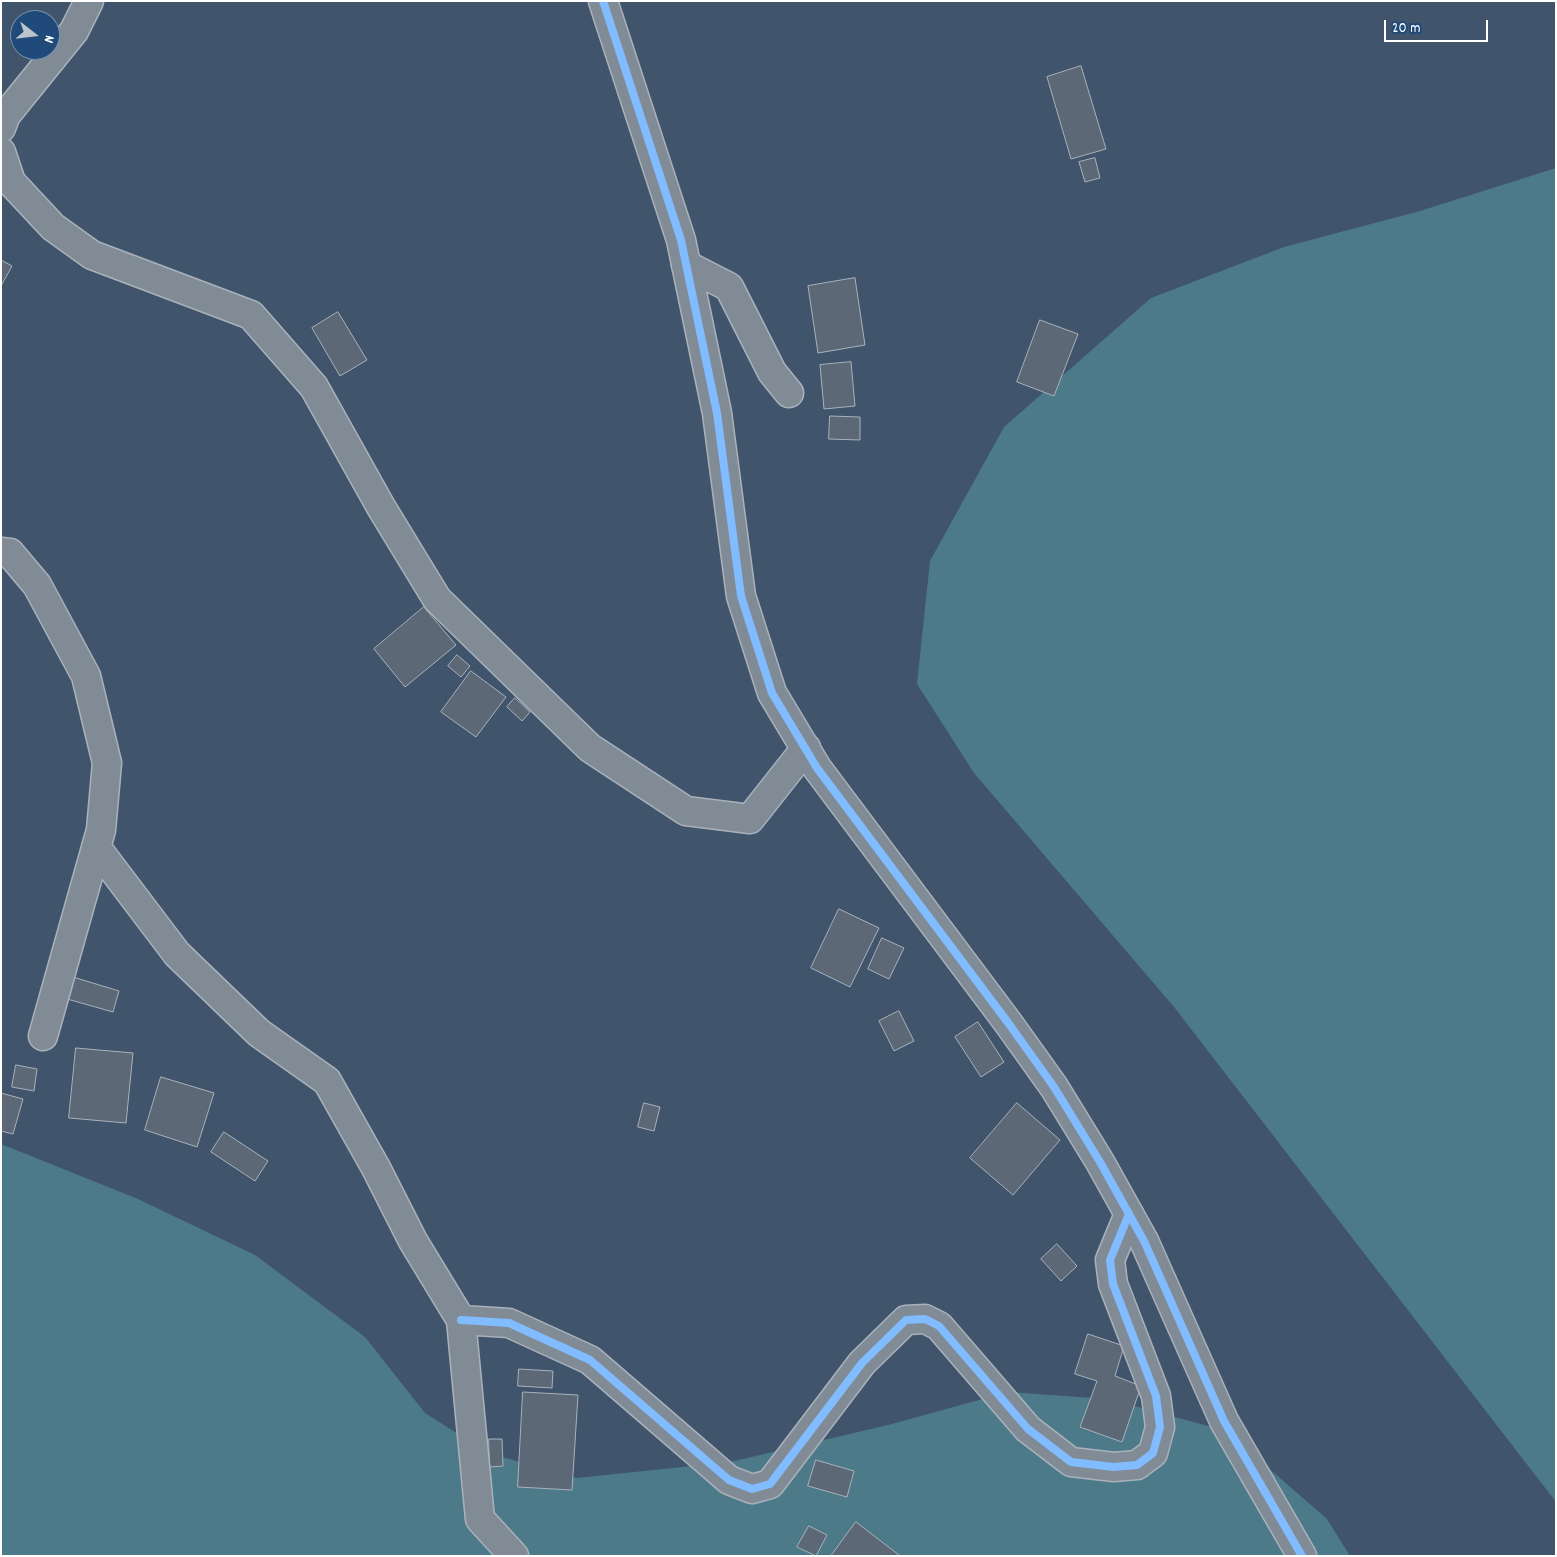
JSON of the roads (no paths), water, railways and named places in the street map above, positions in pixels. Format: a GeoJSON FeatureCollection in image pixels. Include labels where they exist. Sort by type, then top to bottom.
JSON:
{"type":"FeatureCollection","features":[{"type":"Feature","properties":{"kind":"street"},"geometry":{"type":"LineString","coordinates":[[1,128],[6,115],[74,31],[89,1]]}},
{"type":"Feature","properties":{"kind":"street"},"geometry":{"type":"LineString","coordinates":[[603,1],[681,240],[717,413],[741,596],[772,693],[817,768],[1048,1079],[1100,1162],[1144,1241],[1224,1421],[1302,1556]]}},
{"type":"Feature","properties":{"kind":"street"},"geometry":{"type":"LineString","coordinates":[[1,152],[6,192],[92,255],[251,315],[314,387],[381,507],[437,599],[590,748],[686,811],[750,819],[806,748]]}},
{"type":"Feature","properties":{"kind":"street"},"geometry":{"type":"LineString","coordinates":[[686,265],[729,287],[772,372],[789,393]]}},
{"type":"Feature","properties":{"kind":"street"},"geometry":{"type":"LineString","coordinates":[[1,552],[10,553],[37,585],[86,676],[107,763],[101,830],[44,1036]]}},
{"type":"Feature","properties":{"kind":"street"},"geometry":{"type":"LineString","coordinates":[[96,847],[177,954],[259,1033],[327,1081],[376,1168],[413,1241],[461,1320],[480,1520],[514,1556]]}},
{"type":"Feature","properties":{"kind":"street"},"geometry":{"type":"LineString","coordinates":[[461,1320],[509,1324],[590,1360],[729,1480],[752,1489],[770,1484],[869,1356],[906,1320],[925,1319],[939,1326],[1028,1429],[1071,1462],[1114,1467],[1137,1465],[1153,1452],[1160,1427],[1156,1396],[1113,1284],[1110,1260],[1129,1214]]}}]}
